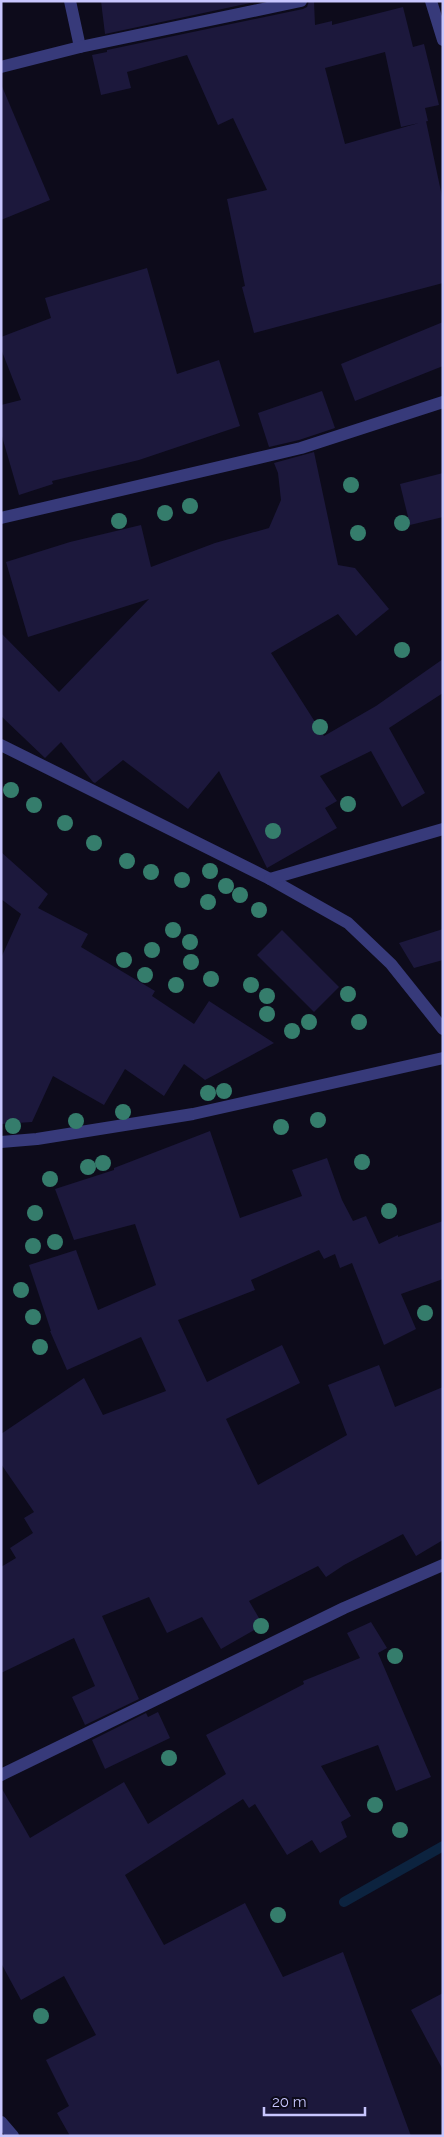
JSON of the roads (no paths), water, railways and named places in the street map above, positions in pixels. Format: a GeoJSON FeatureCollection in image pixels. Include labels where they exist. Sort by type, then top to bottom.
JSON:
{"type":"FeatureCollection","features":[{"type":"Feature","properties":{"kind":"street"},"geometry":{"type":"LineString","coordinates":[[70,1],[80,47]]}},
{"type":"Feature","properties":{"kind":"street"},"geometry":{"type":"LineString","coordinates":[[1,67],[80,47],[302,1]]}},
{"type":"Feature","properties":{"kind":"street"},"geometry":{"type":"LineString","coordinates":[[431,1],[443,40]]}},
{"type":"Feature","properties":{"kind":"street"},"geometry":{"type":"LineString","coordinates":[[1,518],[301,448],[443,402]]}},
{"type":"Feature","properties":{"kind":"street"},"geometry":{"type":"LineString","coordinates":[[1,745],[270,879],[348,923],[391,964],[443,1029]]}},
{"type":"Feature","properties":{"kind":"street"},"geometry":{"type":"LineString","coordinates":[[270,879],[443,830]]}},
{"type":"Feature","properties":{"kind":"street"},"geometry":{"type":"LineString","coordinates":[[1,1142],[37,1139],[193,1114],[443,1058]]}},
{"type":"Feature","properties":{"kind":"street"},"geometry":{"type":"LineString","coordinates":[[1,1775],[344,1608],[443,1565]]}},
{"type":"Feature","properties":{"kind":"street"},"geometry":{"type":"LineString","coordinates":[[1,2122],[14,2136]]}},
{"type":"Feature","properties":{"kind":"waterway"},"geometry":{"type":"LineString","coordinates":[[344,1902],[443,1846]]}}]}
